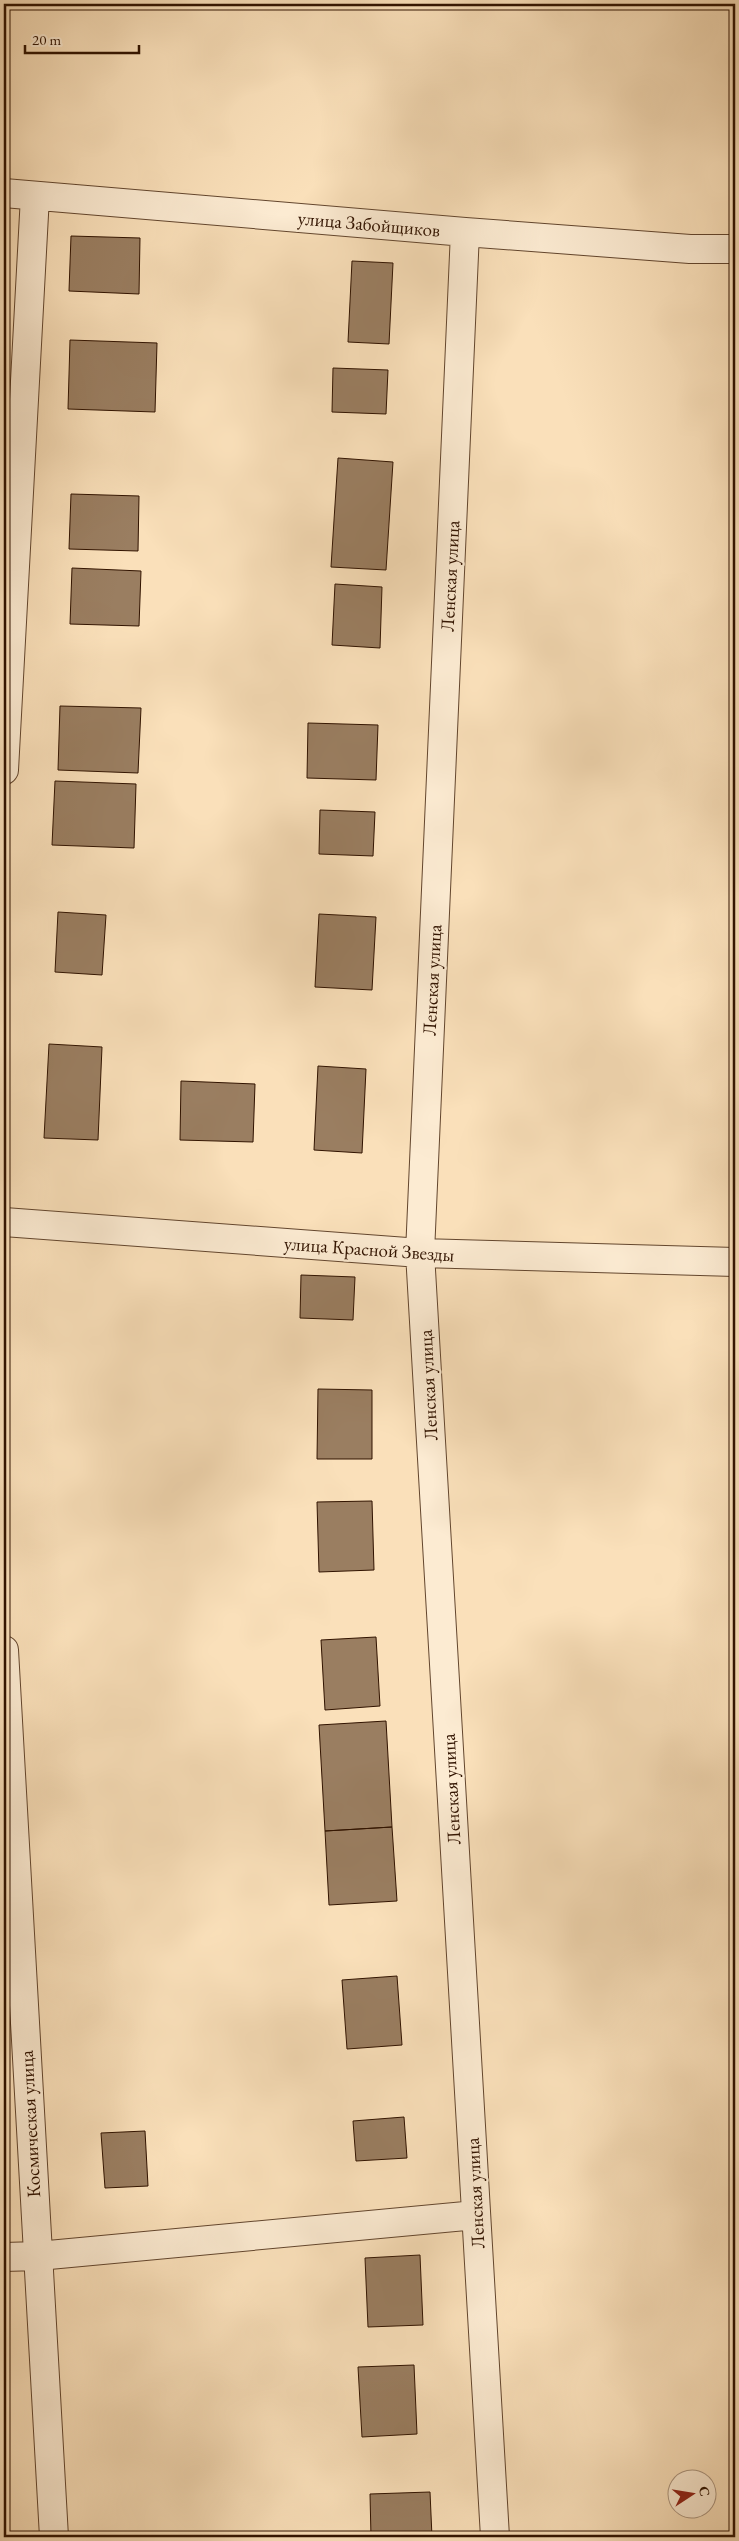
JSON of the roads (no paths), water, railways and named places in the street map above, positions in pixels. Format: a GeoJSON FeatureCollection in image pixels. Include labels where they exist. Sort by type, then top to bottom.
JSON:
{"type":"FeatureCollection","features":[{"type":"Feature","properties":{"kind":"street","name":"улица Забойщиков"},"geometry":{"type":"LineString","coordinates":[[4,193],[465,232],[690,248],[735,249]]}},
{"type":"Feature","properties":{"kind":"street"},"geometry":{"type":"LineString","coordinates":[[4,770],[35,196]]}},
{"type":"Feature","properties":{"kind":"street","name":"Ленская улица"},"geometry":{"type":"LineString","coordinates":[[465,232],[420,1253],[495,2537]]}},
{"type":"Feature","properties":{"kind":"street","name":"улица Красной Звезды"},"geometry":{"type":"LineString","coordinates":[[4,1222],[420,1253],[735,1262]]}},
{"type":"Feature","properties":{"kind":"street","name":"Космическая улица"},"geometry":{"type":"LineString","coordinates":[[4,1650],[54,2537]]}},
{"type":"Feature","properties":{"kind":"street"},"geometry":{"type":"LineString","coordinates":[[4,2257],[38,2256],[476,2215]]}}]}
